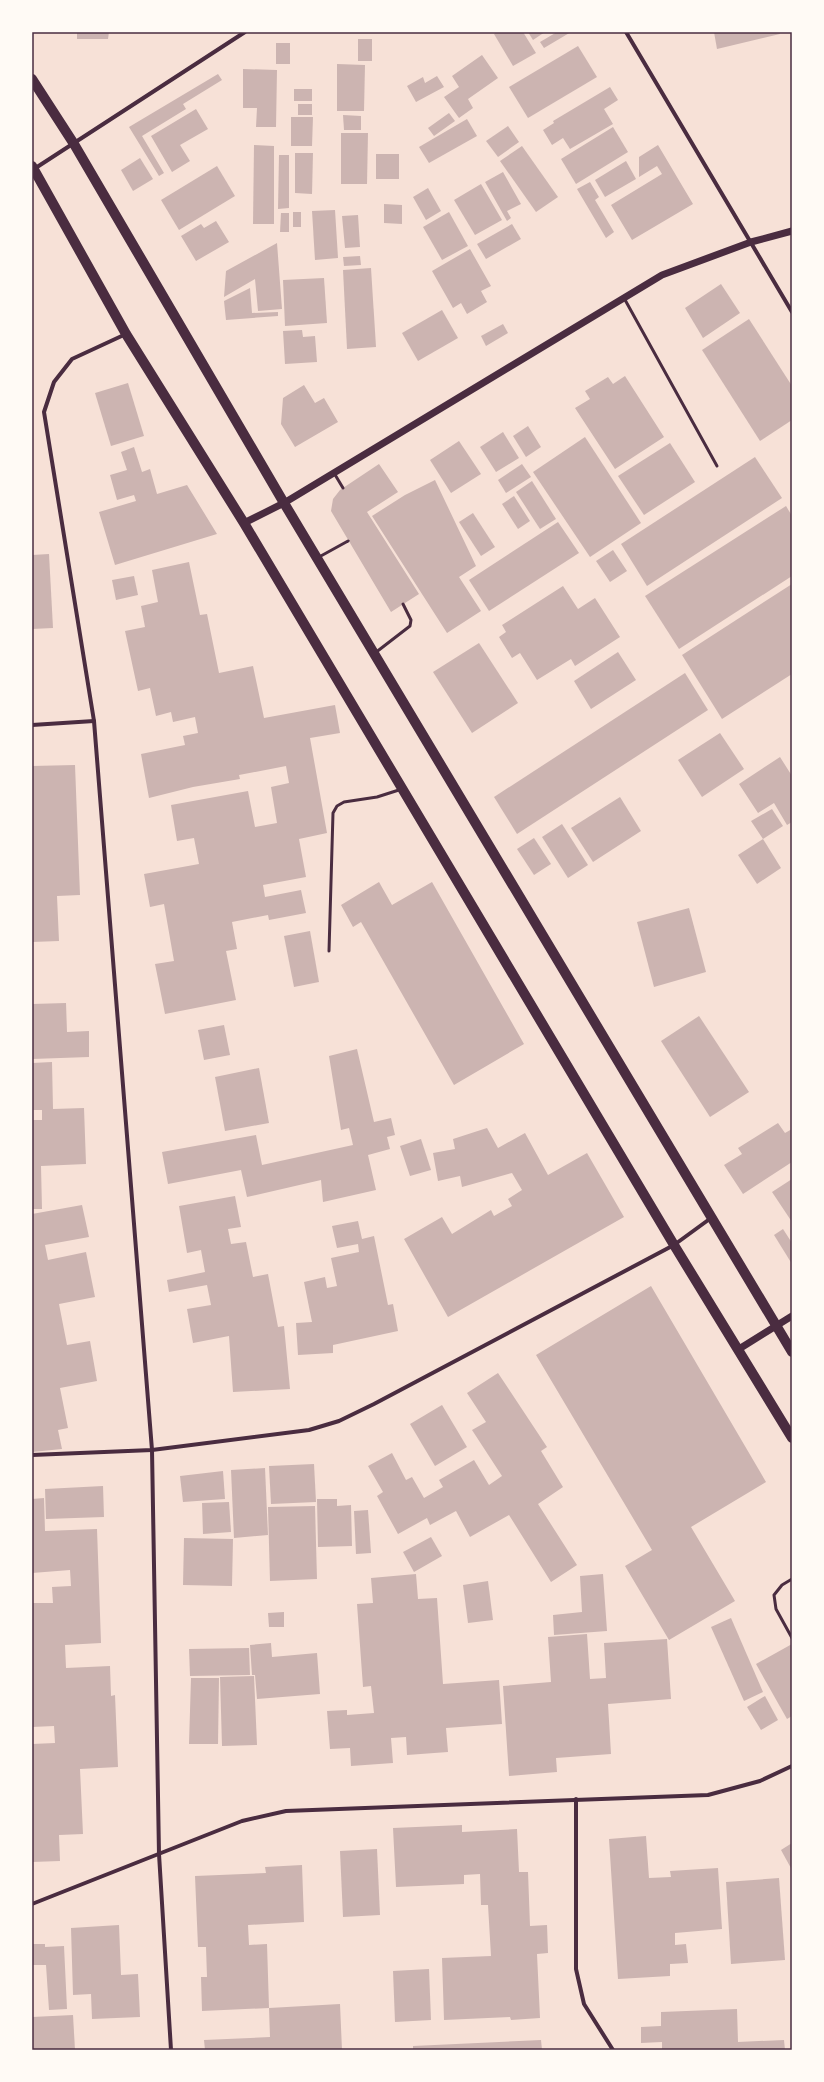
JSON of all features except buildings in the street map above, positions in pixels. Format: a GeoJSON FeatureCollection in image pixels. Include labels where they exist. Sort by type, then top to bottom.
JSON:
{"type":"FeatureCollection","features":[{"type":"Feature","properties":{"kind":"main road"},"geometry":{"type":"LineString","coordinates":[[32,80],[74,144],[284,503],[792,1352]]}},
{"type":"Feature","properties":{"kind":"main road"},"geometry":{"type":"LineString","coordinates":[[33,168],[126,334],[244,523],[674,1245],[739,1348],[792,1438]]}},
{"type":"Feature","properties":{"kind":"street"},"geometry":{"type":"LineString","coordinates":[[33,168],[74,144],[245,32]]}},
{"type":"Feature","properties":{"kind":"street"},"geometry":{"type":"LineString","coordinates":[[626,32],[792,312]]}},
{"type":"Feature","properties":{"kind":"street"},"geometry":{"type":"LineString","coordinates":[[244,523],[284,503],[662,275],[751,242],[792,231]]}},
{"type":"Feature","properties":{"kind":"street"},"geometry":{"type":"LineString","coordinates":[[126,334],[72,359],[54,382],[44,412],[94,720],[152,1450],[159,1854],[171,2050]]}},
{"type":"Feature","properties":{"kind":"street"},"geometry":{"type":"LineString","coordinates":[[32,725],[94,720]]}},
{"type":"Feature","properties":{"kind":"street"},"geometry":{"type":"LineString","coordinates":[[32,1455],[152,1450],[309,1430],[339,1421],[374,1404],[674,1245],[712,1216]]}},
{"type":"Feature","properties":{"kind":"street"},"geometry":{"type":"LineString","coordinates":[[739,1348],[792,1316]]}},
{"type":"Feature","properties":{"kind":"street"},"geometry":{"type":"LineString","coordinates":[[32,1904],[242,1821],[286,1811],[708,1795],[760,1781],[792,1766]]}},
{"type":"Feature","properties":{"kind":"street"},"geometry":{"type":"LineString","coordinates":[[576,1799],[576,1969],[584,2004],[613,2050]]}},
{"type":"Feature","properties":{"kind":"lane"},"geometry":{"type":"LineString","coordinates":[[624,298],[717,466]]}},
{"type":"Feature","properties":{"kind":"lane"},"geometry":{"type":"LineString","coordinates":[[334,473],[343,488]]}},
{"type":"Feature","properties":{"kind":"lane"},"geometry":{"type":"LineString","coordinates":[[317,558],[348,541]]}},
{"type":"Feature","properties":{"kind":"lane"},"geometry":{"type":"LineString","coordinates":[[374,654],[410,626],[411,620],[403,604]]}},
{"type":"Feature","properties":{"kind":"lane"},"geometry":{"type":"LineString","coordinates":[[329,951],[333,813],[337,806],[344,802],[377,797],[403,789]]}},
{"type":"Feature","properties":{"kind":"lane"},"geometry":{"type":"LineString","coordinates":[[792,1579],[782,1585],[774,1595],[776,1609],[792,1638]]}}]}
